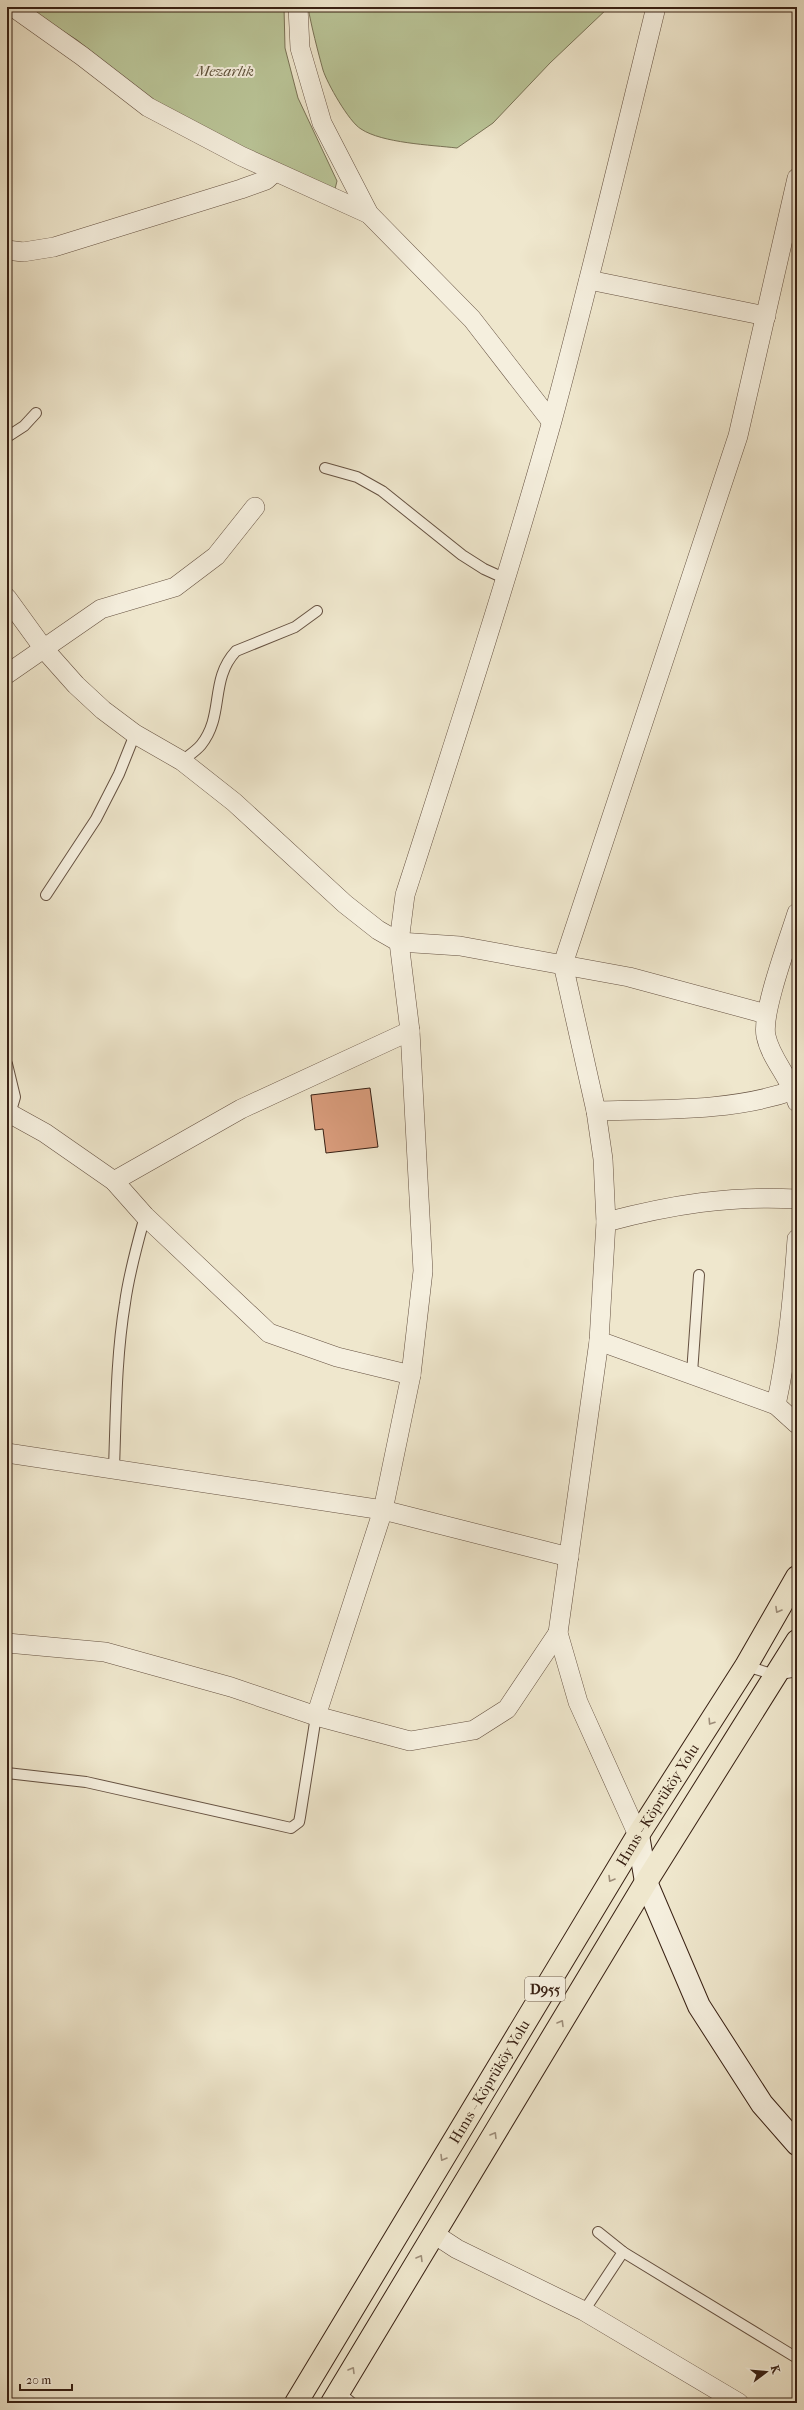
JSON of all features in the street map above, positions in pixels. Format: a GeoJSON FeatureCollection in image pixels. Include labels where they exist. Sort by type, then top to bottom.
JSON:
{"type":"FeatureCollection","features":[{"type":"Feature","properties":{"kind":"main road","name":"Hınıs - Köprüköy Yolu"},"geometry":{"type":"LineString","coordinates":[[296,2403],[638,1835],[746,1666],[797,1576]]}},
{"type":"Feature","properties":{"kind":"main road","name":"Hınıs - Köprüköy Yolu"},"geometry":{"type":"LineString","coordinates":[[341,2399],[434,2234],[646,1882],[797,1641]]}},
{"type":"Feature","properties":{"kind":"street"},"geometry":{"type":"LineString","coordinates":[[13,7],[82,56],[148,107],[275,172],[369,214]]}},
{"type":"Feature","properties":{"kind":"street"},"geometry":{"type":"LineString","coordinates":[[298,7],[300,48],[322,123],[369,214],[472,319],[551,421]]}},
{"type":"Feature","properties":{"kind":"street"},"geometry":{"type":"LineString","coordinates":[[316,1716],[383,1510],[411,1375],[423,1271],[410,1031],[398,942],[405,895],[506,579],[551,421],[589,280],[656,7]]}},
{"type":"Feature","properties":{"kind":"street"},"geometry":{"type":"LineString","coordinates":[[7,250],[23,252],[54,247],[241,190],[266,180],[275,172]]}},
{"type":"Feature","properties":{"kind":"street"},"geometry":{"type":"LineString","coordinates":[[797,178],[738,436],[563,964],[596,1111],[603,1159],[606,1222],[598,1341],[558,1633],[578,1702],[638,1835],[646,1882],[699,2006],[762,2104],[797,2144]]}},
{"type":"Feature","properties":{"kind":"street"},"geometry":{"type":"LineString","coordinates":[[589,280],[766,316]]}},
{"type":"Feature","properties":{"kind":"street"},"geometry":{"type":"LineString","coordinates":[[7,674],[101,609],[176,588],[216,556],[255,508]]}},
{"type":"Feature","properties":{"kind":"street"},"geometry":{"type":"LineString","coordinates":[[7,598],[44,649],[76,685],[102,710],[135,734],[182,761],[234,802],[345,904],[378,930],[398,942],[460,946],[563,964],[629,977],[766,1014]]}},
{"type":"Feature","properties":{"kind":"street"},"geometry":{"type":"LineString","coordinates":[[596,1111],[742,1103],[775,1096],[795,1096],[772,1054],[765,1035],[766,1014],[797,913]]}},
{"type":"Feature","properties":{"kind":"street"},"geometry":{"type":"LineString","coordinates":[[114,1181],[241,1109],[410,1031]]}},
{"type":"Feature","properties":{"kind":"street"},"geometry":{"type":"LineString","coordinates":[[9,1113],[45,1133],[114,1181],[145,1216],[269,1333],[337,1357],[411,1375]]}},
{"type":"Feature","properties":{"kind":"street"},"geometry":{"type":"LineString","coordinates":[[606,1222],[652,1210],[709,1201],[757,1197],[797,1199]]}},
{"type":"Feature","properties":{"kind":"street"},"geometry":{"type":"LineString","coordinates":[[776,1405],[785,1358],[797,1239]]}},
{"type":"Feature","properties":{"kind":"street"},"geometry":{"type":"LineString","coordinates":[[598,1341],[692,1373],[776,1405],[797,1424]]}},
{"type":"Feature","properties":{"kind":"street"},"geometry":{"type":"LineString","coordinates":[[7,1453],[114,1468],[383,1510],[569,1557]]}},
{"type":"Feature","properties":{"kind":"street"},"geometry":{"type":"LineString","coordinates":[[7,1643],[105,1652],[231,1687],[316,1716],[410,1741],[474,1730],[507,1709],[558,1633]]}},
{"type":"Feature","properties":{"kind":"street"},"geometry":{"type":"LineString","coordinates":[[434,2234],[457,2249],[584,2311],[739,2403]]}},
{"type":"Feature","properties":{"kind":"lane"},"geometry":{"type":"LineString","coordinates":[[7,437],[24,426],[36,413]]}},
{"type":"Feature","properties":{"kind":"lane"},"geometry":{"type":"LineString","coordinates":[[325,468],[358,477],[382,490],[462,555],[484,569],[506,579]]}},
{"type":"Feature","properties":{"kind":"lane"},"geometry":{"type":"LineString","coordinates":[[182,761],[200,747],[212,726],[220,675],[229,658],[236,651],[295,627],[317,611]]}},
{"type":"Feature","properties":{"kind":"lane"},"geometry":{"type":"LineString","coordinates":[[46,895],[96,819],[119,774],[135,734]]}},
{"type":"Feature","properties":{"kind":"lane"},"geometry":{"type":"LineString","coordinates":[[7,1064],[15,1096],[9,1113]]}},
{"type":"Feature","properties":{"kind":"lane"},"geometry":{"type":"LineString","coordinates":[[114,1468],[119,1353],[124,1310],[132,1261],[145,1216]]}},
{"type":"Feature","properties":{"kind":"lane"},"geometry":{"type":"LineString","coordinates":[[692,1373],[699,1275]]}},
{"type":"Feature","properties":{"kind":"lane"},"geometry":{"type":"LineString","coordinates":[[746,1666],[776,1675],[797,1671]]}},
{"type":"Feature","properties":{"kind":"lane"},"geometry":{"type":"LineString","coordinates":[[7,1773],[86,1782],[286,1829],[291,1828],[299,1822],[316,1716]]}},
{"type":"Feature","properties":{"kind":"lane"},"geometry":{"type":"LineString","coordinates":[[598,2232],[623,2252],[797,2358]]}},
{"type":"Feature","properties":{"kind":"lane"},"geometry":{"type":"LineString","coordinates":[[584,2311],[623,2252]]}},
{"type":"Feature","properties":{"kind":"green space","name":"Mezarlık"},"geometry":{"type":"Polygon","coordinates":[[[25,7],[284,7],[285,48],[298,98],[337,181],[334,193],[168,113],[77,40],[25,7]]]}},
{"type":"Feature","properties":{"kind":"green space"},"geometry":{"type":"Polygon","coordinates":[[[308,7],[609,7],[550,63],[493,123],[457,148],[394,140],[370,134],[356,125],[339,102],[325,76],[308,7]]]}},
{"type":"Feature","properties":{"kind":"building"},"geometry":{"type":"Polygon","coordinates":[[[370,1088],[378,1147],[326,1153],[323,1129],[315,1130],[311,1095],[370,1088]]]}}]}
